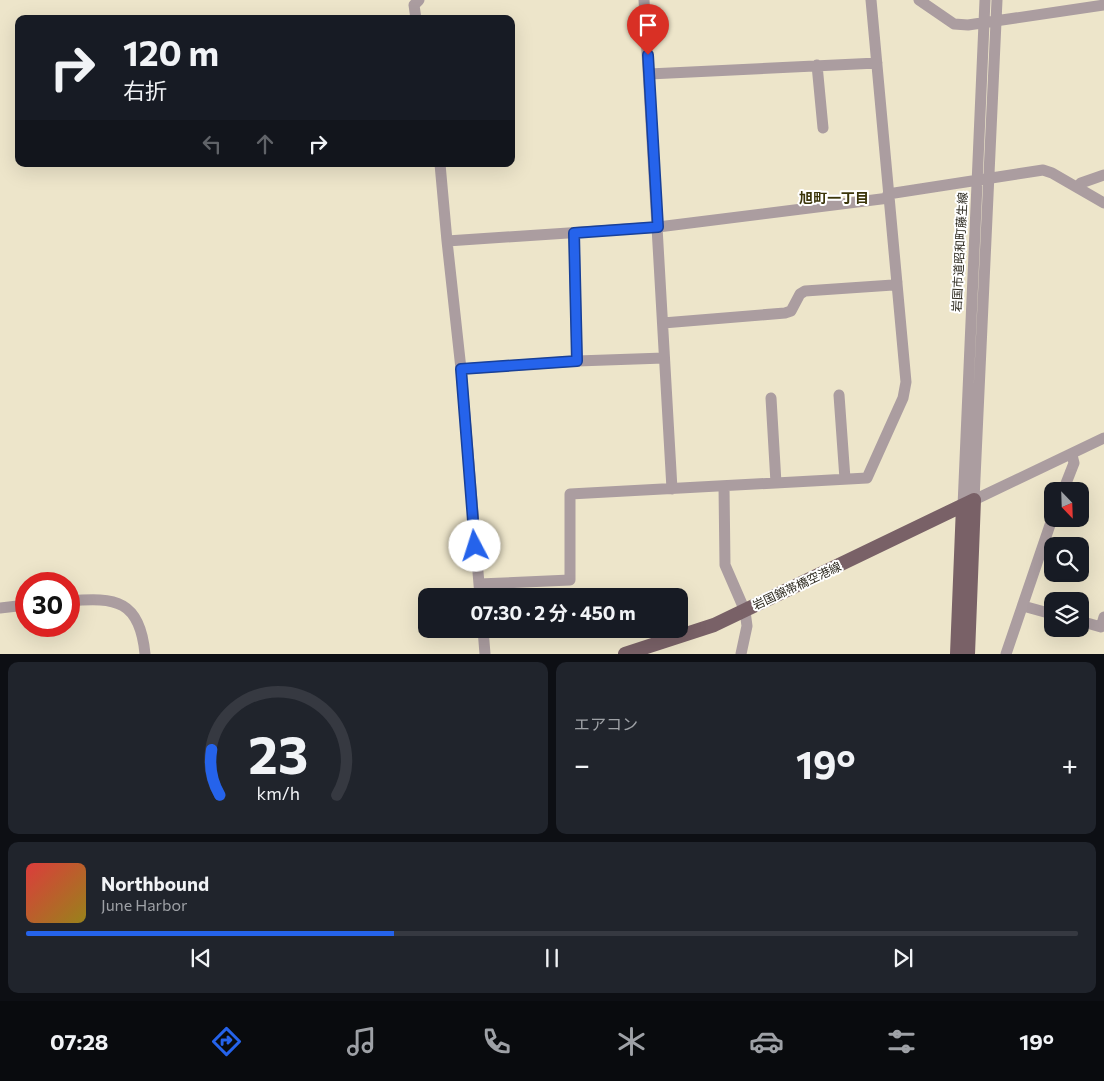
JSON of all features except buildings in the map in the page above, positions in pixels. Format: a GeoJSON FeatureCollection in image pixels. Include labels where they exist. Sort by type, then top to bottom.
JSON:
{"type":"FeatureCollection","features":[{"type":"Feature","properties":{"kind":"main road","name":"岩国錦帯橋空港線"},"geometry":{"type":"LineString","coordinates":[[625,654],[714,625],[968,503]]}},
{"type":"Feature","properties":{"kind":"main road"},"geometry":{"type":"LineString","coordinates":[[957,654],[968,503]]}},
{"type":"Feature","properties":{"kind":"main road"},"geometry":{"type":"LineString","coordinates":[[968,503],[968,654]]}},
{"type":"Feature","properties":{"kind":"street"},"geometry":{"type":"LineString","coordinates":[[415,15],[414,5],[420,0]]}},
{"type":"Feature","properties":{"kind":"street"},"geometry":{"type":"LineString","coordinates":[[644,0],[672,489]]}},
{"type":"Feature","properties":{"kind":"street"},"geometry":{"type":"LineString","coordinates":[[918,0],[954,24],[968,25],[1104,5]]}},
{"type":"Feature","properties":{"kind":"street","name":"岩国市道昭和町藤生線"},"geometry":{"type":"LineString","coordinates":[[968,503],[990,21],[985,0]]}},
{"type":"Feature","properties":{"kind":"street","name":"岩国市道昭和町藤生線"},"geometry":{"type":"LineString","coordinates":[[990,21],[997,0]]}},
{"type":"Feature","properties":{"kind":"street"},"geometry":{"type":"LineString","coordinates":[[479,584],[570,580],[570,494],[867,478],[903,398],[906,382],[872,3]]}},
{"type":"Feature","properties":{"kind":"street"},"geometry":{"type":"LineString","coordinates":[[649,74],[877,62]]}},
{"type":"Feature","properties":{"kind":"street"},"geometry":{"type":"LineString","coordinates":[[817,65],[823,128]]}},
{"type":"Feature","properties":{"kind":"street"},"geometry":{"type":"LineString","coordinates":[[440,167],[461,369],[479,588]]}},
{"type":"Feature","properties":{"kind":"street"},"geometry":{"type":"LineString","coordinates":[[447,241],[658,227],[888,196],[1043,170],[1052,173],[1104,203]]}},
{"type":"Feature","properties":{"kind":"street"},"geometry":{"type":"LineString","coordinates":[[1077,187],[1081,183],[1104,175]]}},
{"type":"Feature","properties":{"kind":"street"},"geometry":{"type":"LineString","coordinates":[[574,233],[577,361]]}},
{"type":"Feature","properties":{"kind":"street"},"geometry":{"type":"LineString","coordinates":[[663,323],[785,313],[790,311],[800,294],[805,291],[893,284],[897,282]]}},
{"type":"Feature","properties":{"kind":"street"},"geometry":{"type":"LineString","coordinates":[[461,369],[577,361],[664,358]]}},
{"type":"Feature","properties":{"kind":"street"},"geometry":{"type":"LineString","coordinates":[[839,395],[845,479]]}},
{"type":"Feature","properties":{"kind":"street"},"geometry":{"type":"LineString","coordinates":[[771,398],[776,483]]}},
{"type":"Feature","properties":{"kind":"street"},"geometry":{"type":"LineString","coordinates":[[968,503],[1072,455],[1104,438]]}},
{"type":"Feature","properties":{"kind":"street"},"geometry":{"type":"LineString","coordinates":[[1067,482],[1074,463],[1072,455]]}},
{"type":"Feature","properties":{"kind":"street"},"geometry":{"type":"LineString","coordinates":[[724,486],[725,566],[745,611],[747,626],[741,654]]}},
{"type":"Feature","properties":{"kind":"street"},"geometry":{"type":"LineString","coordinates":[[1006,654],[1049,528]]}},
{"type":"Feature","properties":{"kind":"street"},"geometry":{"type":"LineString","coordinates":[[80,600],[108,600],[122,605],[134,616],[142,628],[145,654]]}},
{"type":"Feature","properties":{"kind":"street"},"geometry":{"type":"LineString","coordinates":[[1023,606],[1044,612]]}},
{"type":"Feature","properties":{"kind":"street"},"geometry":{"type":"LineString","coordinates":[[0,608],[15,607]]}},
{"type":"Feature","properties":{"kind":"street"},"geometry":{"type":"LineString","coordinates":[[1089,624],[1101,627],[1104,617]]}},
{"type":"Feature","properties":{"kind":"street"},"geometry":{"type":"LineString","coordinates":[[484,638],[485,654]]}},
{"type":"Feature","properties":{"kind":"district","name":"旭町一丁目"},"geometry":{"type":"Point","coordinates":[834,198]}},
{"type":"Feature","properties":{"kind":"route"},"geometry":{"type":"LineString","coordinates":[[475,546],[461,369],[577,361],[574,233],[658,227],[648,55]]}}]}
